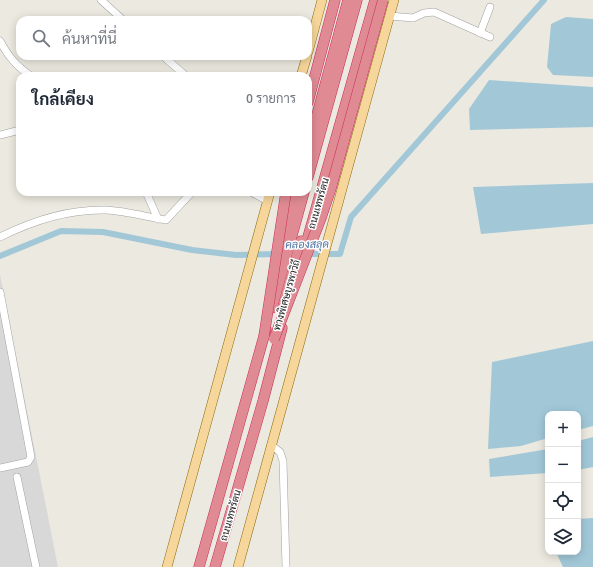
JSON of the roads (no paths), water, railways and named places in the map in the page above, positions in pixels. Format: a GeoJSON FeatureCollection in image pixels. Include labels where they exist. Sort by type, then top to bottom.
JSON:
{"type":"FeatureCollection","features":[{"type":"Feature","properties":{"kind":"highway"},"geometry":{"type":"LineString","coordinates":[[312,86],[334,0]]}},
{"type":"Feature","properties":{"kind":"highway"},"geometry":{"type":"LineString","coordinates":[[312,133],[348,0]]}},
{"type":"Feature","properties":{"kind":"highway"},"geometry":{"type":"LineString","coordinates":[[312,163],[357,0]]}},
{"type":"Feature","properties":{"kind":"highway","name":"ทางพิเศษบูรพาวิถี"},"geometry":{"type":"LineString","coordinates":[[312,191],[368,0]]}},
{"type":"Feature","properties":{"kind":"highway","name":"ถนนเทพรัตน"},"geometry":{"type":"LineString","coordinates":[[215,567],[375,0]]}},
{"type":"Feature","properties":{"kind":"highway"},"geometry":{"type":"LineString","coordinates":[[269,337],[322,218],[383,0]]}},
{"type":"Feature","properties":{"kind":"highway"},"geometry":{"type":"LineString","coordinates":[[269,337],[286,196]]}},
{"type":"Feature","properties":{"kind":"highway"},"geometry":{"type":"LineString","coordinates":[[193,567],[295,196]]}},
{"type":"Feature","properties":{"kind":"highway","name":"ทางพิเศษบูรพาวิถี"},"geometry":{"type":"LineString","coordinates":[[210,567],[269,337],[303,196]]}},
{"type":"Feature","properties":{"kind":"highway","name":"ทางพิเศษบูรพาวิถี"},"geometry":{"type":"LineString","coordinates":[[199,567],[310,196]]}},
{"type":"Feature","properties":{"kind":"highway"},"geometry":{"type":"LineString","coordinates":[[219,552],[222,567]]}},
{"type":"Feature","properties":{"kind":"main road"},"geometry":{"type":"LineString","coordinates":[[312,37],[322,0]]}},
{"type":"Feature","properties":{"kind":"main road","name":"ถนนเทพรัตน"},"geometry":{"type":"LineString","coordinates":[[238,567],[394,0]]}},
{"type":"Feature","properties":{"kind":"main road"},"geometry":{"type":"LineString","coordinates":[[302,72],[306,60]]}},
{"type":"Feature","properties":{"kind":"main road"},"geometry":{"type":"LineString","coordinates":[[167,567],[269,196]]}},
{"type":"Feature","properties":{"kind":"street"},"geometry":{"type":"LineString","coordinates":[[101,0],[119,16]]}},
{"type":"Feature","properties":{"kind":"street"},"geometry":{"type":"LineString","coordinates":[[480,32],[490,7]]}},
{"type":"Feature","properties":{"kind":"street"},"geometry":{"type":"LineString","coordinates":[[390,16],[413,18],[424,12],[434,12],[490,37]]}},
{"type":"Feature","properties":{"kind":"street"},"geometry":{"type":"LineString","coordinates":[[0,41],[7,55],[18,68],[24,72]]}},
{"type":"Feature","properties":{"kind":"street"},"geometry":{"type":"LineString","coordinates":[[168,60],[181,72]]}},
{"type":"Feature","properties":{"kind":"street"},"geometry":{"type":"LineString","coordinates":[[0,135],[16,131]]}},
{"type":"Feature","properties":{"kind":"street"},"geometry":{"type":"LineString","coordinates":[[148,196],[158,219]]}},
{"type":"Feature","properties":{"kind":"street"},"geometry":{"type":"LineString","coordinates":[[0,237],[39,220],[70,213],[106,210],[166,220],[188,196]]}},
{"type":"Feature","properties":{"kind":"street"},"geometry":{"type":"LineString","coordinates":[[0,292],[32,457],[28,462],[0,468]]}},
{"type":"Feature","properties":{"kind":"street"},"geometry":{"type":"LineString","coordinates":[[271,445],[280,452],[283,461],[286,567]]}},
{"type":"Feature","properties":{"kind":"street"},"geometry":{"type":"LineString","coordinates":[[17,477],[36,567]]}},
{"type":"Feature","properties":{"kind":"water"},"geometry":{"type":"Polygon","coordinates":[[[566,17],[593,19],[593,77],[553,75],[547,67],[551,24],[566,17]]]}},
{"type":"Feature","properties":{"kind":"water"},"geometry":{"type":"Polygon","coordinates":[[[489,80],[593,87],[593,127],[470,130],[469,109],[489,80]]]}},
{"type":"Feature","properties":{"kind":"water"},"geometry":{"type":"Polygon","coordinates":[[[593,183],[593,224],[481,234],[473,187],[593,183]]]}},
{"type":"Feature","properties":{"kind":"water"},"geometry":{"type":"Polygon","coordinates":[[[593,341],[593,426],[581,429],[581,411],[545,411],[545,439],[521,446],[488,449],[492,362],[593,341]]]}},
{"type":"Feature","properties":{"kind":"water"},"geometry":{"type":"Polygon","coordinates":[[[593,437],[593,467],[581,469],[581,440],[593,437]]]}},
{"type":"Feature","properties":{"kind":"water"},"geometry":{"type":"Polygon","coordinates":[[[545,450],[545,473],[490,477],[489,459],[545,450]]]}},
{"type":"Feature","properties":{"kind":"water"},"geometry":{"type":"Polygon","coordinates":[[[593,518],[593,567],[563,567],[557,555],[581,555],[581,519],[593,518]]]}},
{"type":"Feature","properties":{"kind":"waterway","name":"คลองสลุด"},"geometry":{"type":"LineString","coordinates":[[305,254],[340,254],[351,217],[544,0]]}},
{"type":"Feature","properties":{"kind":"waterway","name":"คลองสลุด"},"geometry":{"type":"LineString","coordinates":[[0,256],[61,231],[103,232],[192,250],[236,255],[279,254]]}}]}
